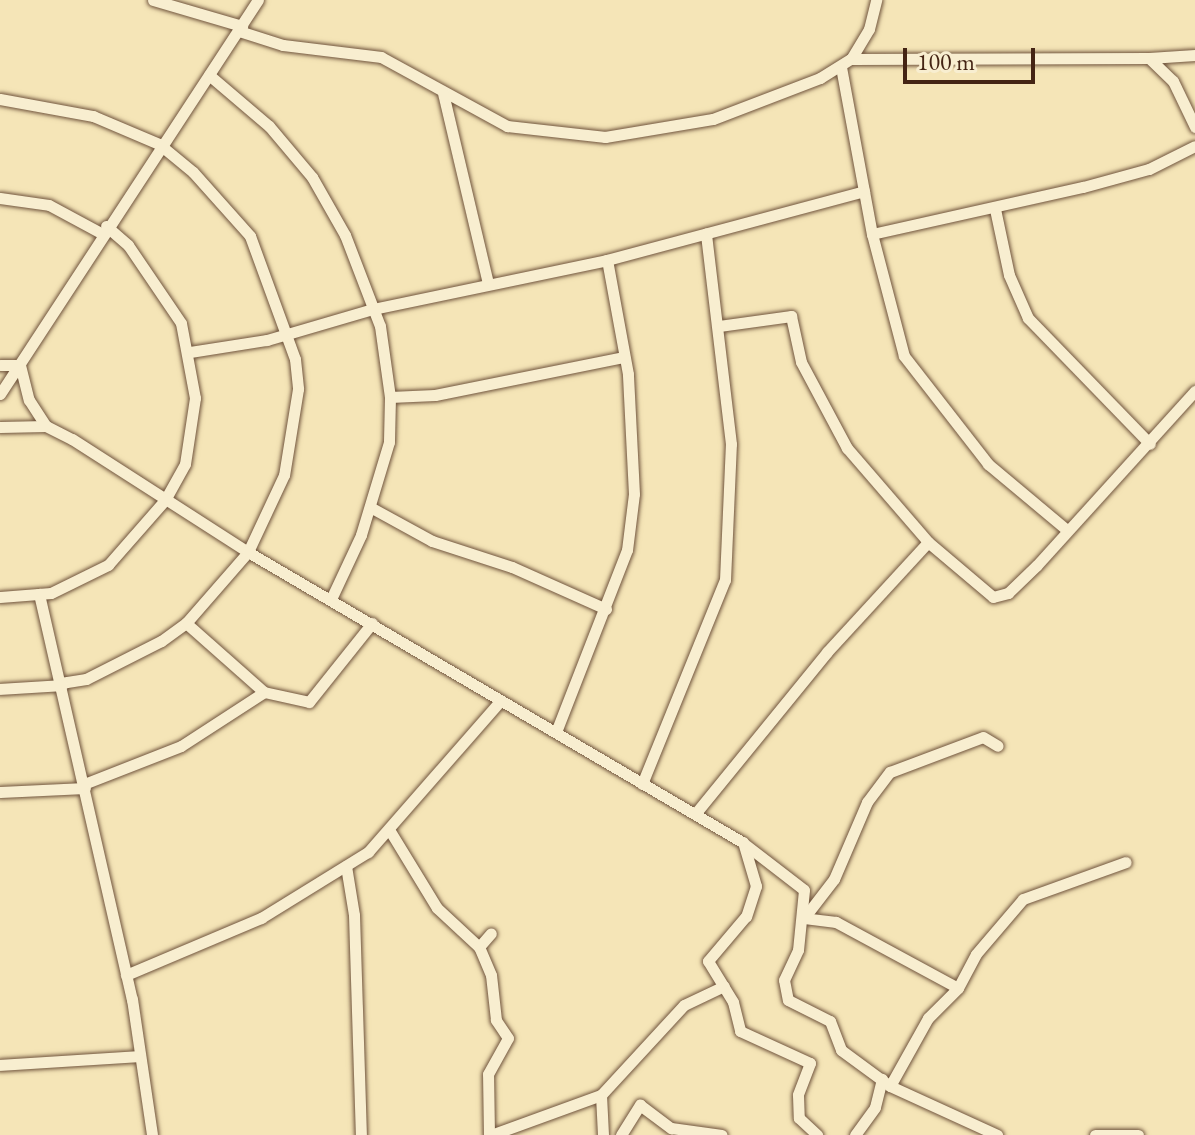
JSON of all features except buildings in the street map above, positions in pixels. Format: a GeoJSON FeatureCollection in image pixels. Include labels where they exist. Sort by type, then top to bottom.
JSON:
{"type":"FeatureCollection","features":[{"type":"Feature","properties":{"kind":"street"},"geometry":{"type":"LineString","coordinates":[[153,0],[283,45],[381,57],[507,126],[605,137],[713,119],[841,67],[851,59],[869,29],[876,0]]}},
{"type":"Feature","properties":{"kind":"street"},"geometry":{"type":"LineString","coordinates":[[0,394],[103,229],[258,0]]}},
{"type":"Feature","properties":{"kind":"street"},"geometry":{"type":"LineString","coordinates":[[851,59],[1149,58],[1195,55]]}},
{"type":"Feature","properties":{"kind":"street"},"geometry":{"type":"LineString","coordinates":[[1149,58],[1173,81],[1195,127]]}},
{"type":"Feature","properties":{"kind":"street"},"geometry":{"type":"LineString","coordinates":[[841,67],[872,234],[904,356],[988,464],[1067,530]]}},
{"type":"Feature","properties":{"kind":"street"},"geometry":{"type":"LineString","coordinates":[[209,75],[269,126],[312,177],[345,235],[373,309],[390,397],[389,442],[370,507],[331,599]]}},
{"type":"Feature","properties":{"kind":"street"},"geometry":{"type":"LineString","coordinates":[[443,93],[488,283]]}},
{"type":"Feature","properties":{"kind":"street"},"geometry":{"type":"LineString","coordinates":[[0,99],[93,116],[159,144],[223,201],[250,236],[289,334],[298,389],[290,446],[268,520],[248,552],[186,623],[108,669],[62,684],[0,689]]}},
{"type":"Feature","properties":{"kind":"street"},"geometry":{"type":"LineString","coordinates":[[872,234],[995,209],[1149,169],[1195,146]]}},
{"type":"Feature","properties":{"kind":"street"},"geometry":{"type":"LineString","coordinates":[[190,352],[289,334],[373,309],[607,260],[864,191]]}},
{"type":"Feature","properties":{"kind":"street"},"geometry":{"type":"LineString","coordinates":[[0,198],[49,205],[103,229],[128,245],[165,296],[190,352],[194,432],[165,500],[108,565],[39,594],[0,597]]}},
{"type":"Feature","properties":{"kind":"street"},"geometry":{"type":"LineString","coordinates":[[995,209],[1009,275],[1028,318],[1150,444]]}},
{"type":"Feature","properties":{"kind":"street"},"geometry":{"type":"LineString","coordinates":[[642,784],[725,580],[731,444],[706,233]]}},
{"type":"Feature","properties":{"kind":"street"},"geometry":{"type":"LineString","coordinates":[[556,732],[627,550],[634,494],[624,357],[607,260]]}},
{"type":"Feature","properties":{"kind":"street"},"geometry":{"type":"LineString","coordinates":[[719,326],[791,316],[801,362],[825,410],[873,482],[928,542],[985,592],[1001,597],[1150,444],[1195,391]]}},
{"type":"Feature","properties":{"kind":"street"},"geometry":{"type":"LineString","coordinates":[[390,397],[435,395],[624,357]]}},
{"type":"Feature","properties":{"kind":"street"},"geometry":{"type":"LineString","coordinates":[[0,365],[20,365]]}},
{"type":"Feature","properties":{"kind":"street"},"geometry":{"type":"LineString","coordinates":[[20,365],[34,410],[46,426],[248,552],[742,842],[804,890],[804,918],[784,980],[785,995],[797,1009],[830,1021],[841,1050],[886,1082],[997,1135]]}},
{"type":"Feature","properties":{"kind":"street"},"geometry":{"type":"LineString","coordinates":[[0,427],[46,426]]}},
{"type":"Feature","properties":{"kind":"street"},"geometry":{"type":"LineString","coordinates":[[370,507],[432,541],[512,567],[606,609]]}},
{"type":"Feature","properties":{"kind":"street"},"geometry":{"type":"LineString","coordinates":[[695,814],[827,652],[928,542]]}},
{"type":"Feature","properties":{"kind":"street"},"geometry":{"type":"LineString","coordinates":[[39,594],[126,975],[152,1135]]}},
{"type":"Feature","properties":{"kind":"street"},"geometry":{"type":"LineString","coordinates":[[186,623],[264,692],[309,702],[372,623]]}},
{"type":"Feature","properties":{"kind":"street"},"geometry":{"type":"LineString","coordinates":[[0,792],[85,786],[181,746],[264,692]]}},
{"type":"Feature","properties":{"kind":"street"},"geometry":{"type":"LineString","coordinates":[[126,975],[261,918],[346,866],[390,831],[500,701]]}},
{"type":"Feature","properties":{"kind":"street"},"geometry":{"type":"LineString","coordinates":[[804,918],[834,879],[867,802],[890,772],[983,737],[998,746]]}},
{"type":"Feature","properties":{"kind":"street"},"geometry":{"type":"LineString","coordinates":[[390,831],[437,908],[479,947],[491,975],[496,1020],[508,1038],[488,1074],[490,1135],[601,1095],[684,1005],[724,986]]}},
{"type":"Feature","properties":{"kind":"street"},"geometry":{"type":"LineString","coordinates":[[742,842],[756,886],[746,916],[708,961],[724,986],[740,1031],[810,1063],[798,1095],[799,1118],[817,1135]]}},
{"type":"Feature","properties":{"kind":"street"},"geometry":{"type":"LineString","coordinates":[[855,1135],[928,1018],[958,988],[976,954],[1023,899],[1126,862]]}},
{"type":"Feature","properties":{"kind":"street"},"geometry":{"type":"LineString","coordinates":[[346,866],[361,1135]]}},
{"type":"Feature","properties":{"kind":"street"},"geometry":{"type":"LineString","coordinates":[[804,918],[836,922],[958,988]]}},
{"type":"Feature","properties":{"kind":"street"},"geometry":{"type":"LineString","coordinates":[[479,947],[491,933]]}},
{"type":"Feature","properties":{"kind":"street"},"geometry":{"type":"LineString","coordinates":[[0,1065],[139,1056]]}},
{"type":"Feature","properties":{"kind":"street"},"geometry":{"type":"LineString","coordinates":[[601,1095],[603,1135]]}},
{"type":"Feature","properties":{"kind":"street"},"geometry":{"type":"LineString","coordinates":[[621,1135],[640,1105],[671,1128],[722,1135]]}},
{"type":"Feature","properties":{"kind":"street"},"geometry":{"type":"LineString","coordinates":[[530,1122],[539,1135]]}},
{"type":"Feature","properties":{"kind":"street"},"geometry":{"type":"LineString","coordinates":[[1095,1135],[1138,1135]]}}]}
